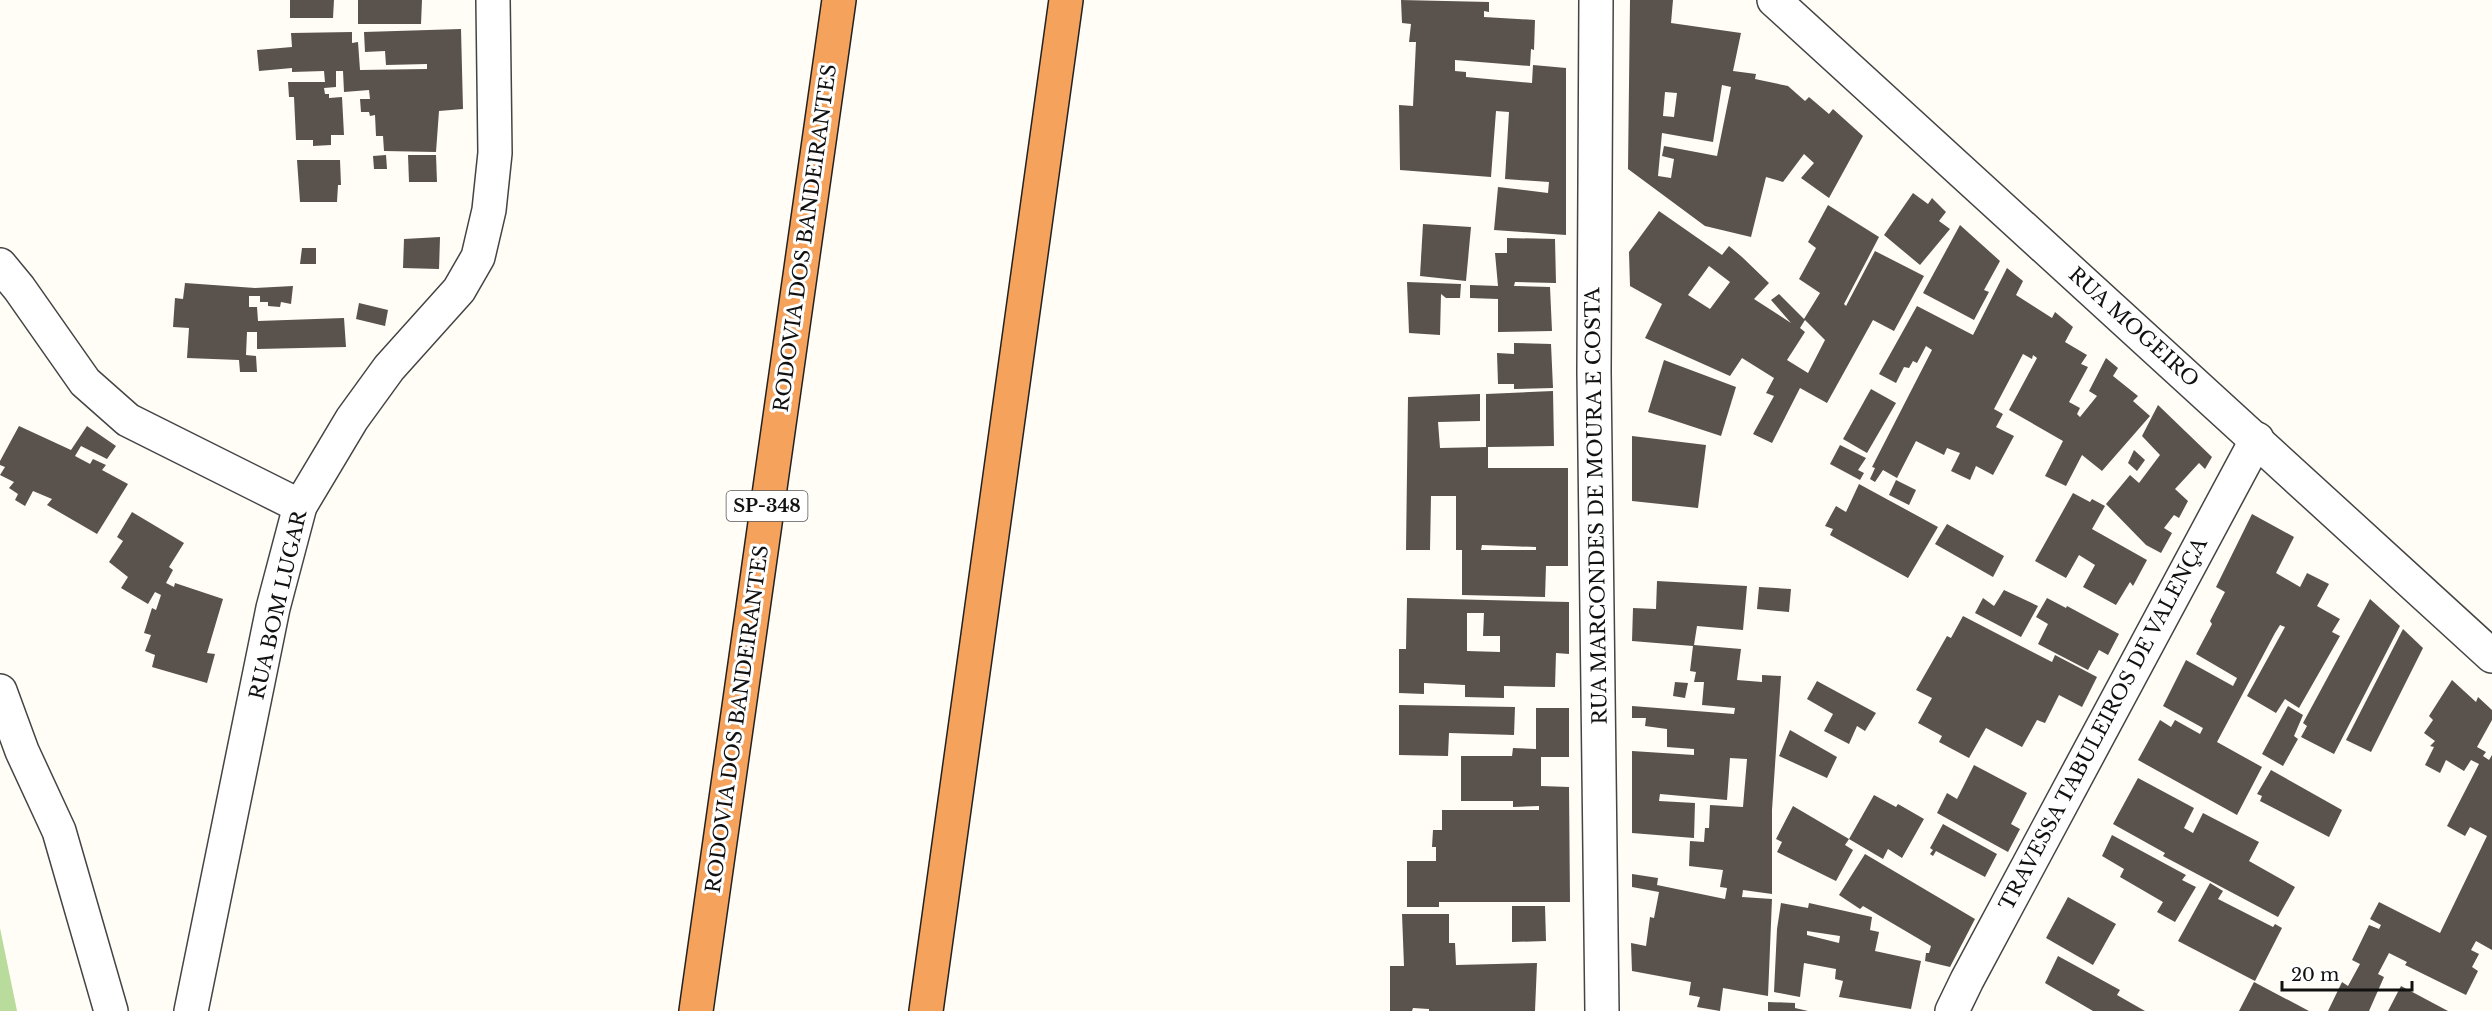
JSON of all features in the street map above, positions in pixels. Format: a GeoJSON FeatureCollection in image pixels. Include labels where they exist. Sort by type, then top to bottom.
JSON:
{"type":"FeatureCollection","features":[{"type":"Feature","properties":{"kind":"highway","name":"RODOVIA DOS BANDEIRANTES"},"geometry":{"type":"LineString","coordinates":[[696,1011],[839,0]]}},
{"type":"Feature","properties":{"kind":"highway"},"geometry":{"type":"LineString","coordinates":[[926,1011],[1066,0]]}},
{"type":"Feature","properties":{"kind":"street","name":"RUA BOM LUGAR"},"geometry":{"type":"LineString","coordinates":[[191,1011],[273,608],[300,506],[352,419],[389,368],[459,290],[478,257],[489,210],[495,153],[493,0]]}},
{"type":"Feature","properties":{"kind":"street","name":"RUA MARCONDES DE MOURA E COSTA"},"geometry":{"type":"LineString","coordinates":[[1596,0],[1593,372],[1602,1011]]}},
{"type":"Feature","properties":{"kind":"street","name":"RUA MOGEIRO"},"geometry":{"type":"LineString","coordinates":[[1774,0],[2492,656]]}},
{"type":"Feature","properties":{"kind":"street"},"geometry":{"type":"LineString","coordinates":[[0,265],[19,288],[85,382],[128,420],[300,506]]}},
{"type":"Feature","properties":{"kind":"street","name":"TRAVESSA TABULEIROS DE VALENÇA"},"geometry":{"type":"LineString","coordinates":[[1952,1011],[1966,980],[2257,439]]}},
{"type":"Feature","properties":{"kind":"street"},"geometry":{"type":"LineString","coordinates":[[0,691],[22,751],[59,831],[111,1011]]}},
{"type":"Feature","properties":{"kind":"green space"},"geometry":{"type":"Polygon","coordinates":[[[0,928],[17,1011],[0,1011],[0,928]]]}},
{"type":"Feature","properties":{"kind":"building"},"geometry":{"type":"Polygon","coordinates":[[[290,0],[334,0],[333,18],[290,18],[290,0]]]}},
{"type":"Feature","properties":{"kind":"building"},"geometry":{"type":"Polygon","coordinates":[[[358,0],[422,0],[421,24],[358,24],[358,0]]]}},
{"type":"Feature","properties":{"kind":"building"},"geometry":{"type":"Polygon","coordinates":[[[1401,0],[1489,2],[1489,12],[1484,11],[1484,17],[1535,20],[1534,50],[1531,49],[1530,66],[1455,60],[1455,71],[1466,72],[1466,77],[1532,83],[1533,65],[1566,68],[1566,235],[1494,230],[1498,187],[1548,193],[1549,182],[1505,179],[1509,112],[1496,111],[1491,177],[1400,170],[1399,105],[1413,106],[1416,42],[1409,42],[1411,24],[1402,23],[1401,0]]]}},
{"type":"Feature","properties":{"kind":"building"},"geometry":{"type":"Polygon","coordinates":[[[1630,0],[1673,0],[1671,23],[1741,33],[1733,71],[1756,74],[1755,79],[1788,86],[1805,101],[1809,97],[1829,114],[1833,109],[1863,136],[1829,198],[1801,178],[1814,163],[1804,154],[1783,182],[1766,177],[1751,237],[1705,226],[1628,169],[1630,0]],[[1722,85],[1713,142],[1662,133],[1658,176],[1671,178],[1674,159],[1662,156],[1664,146],[1717,156],[1731,87],[1722,85]],[[1665,92],[1663,116],[1674,117],[1677,93],[1665,92]]]}},
{"type":"Feature","properties":{"kind":"building"},"geometry":{"type":"Polygon","coordinates":[[[461,29],[463,109],[439,111],[436,152],[384,151],[383,136],[376,136],[375,115],[370,116],[369,112],[361,112],[360,99],[370,99],[369,90],[344,92],[343,71],[336,71],[336,87],[324,88],[329,98],[342,97],[344,135],[331,135],[331,145],[313,146],[313,140],[296,140],[294,97],[289,97],[288,82],[325,82],[324,71],[292,72],[292,68],[259,71],[257,50],[292,47],[291,33],[352,32],[352,43],[358,42],[360,70],[427,69],[427,64],[386,65],[385,51],[365,52],[364,32],[461,29]]]}},
{"type":"Feature","properties":{"kind":"building"},"geometry":{"type":"Polygon","coordinates":[[[386,155],[387,169],[374,169],[373,156],[386,155]]]}},
{"type":"Feature","properties":{"kind":"building"},"geometry":{"type":"Polygon","coordinates":[[[408,155],[436,155],[437,182],[409,182],[408,155]]]}},
{"type":"Feature","properties":{"kind":"building"},"geometry":{"type":"Polygon","coordinates":[[[297,160],[340,160],[341,185],[338,185],[337,202],[300,202],[297,160]]]}},
{"type":"Feature","properties":{"kind":"building"},"geometry":{"type":"Polygon","coordinates":[[[1913,193],[1928,204],[1932,198],[1946,212],[1939,221],[1950,229],[1920,265],[1884,235],[1913,193]]]}},
{"type":"Feature","properties":{"kind":"building"},"geometry":{"type":"Polygon","coordinates":[[[1828,205],[1879,237],[1844,304],[1846,306],[1875,251],[1924,276],[1894,331],[1873,320],[1827,403],[1800,388],[1772,443],[1753,434],[1774,396],[1766,393],[1774,378],[1742,358],[1730,376],[1645,338],[1662,304],[1630,286],[1629,252],[1659,211],[1722,255],[1729,246],[1742,257],[1769,283],[1754,299],[1791,323],[1771,300],[1779,294],[1804,319],[1820,293],[1799,279],[1816,248],[1808,242],[1828,205]],[[1709,266],[1688,295],[1710,309],[1730,282],[1709,266]],[[1805,320],[1800,328],[1805,332],[1787,360],[1808,373],[1825,340],[1805,320]]]}},
{"type":"Feature","properties":{"kind":"building"},"geometry":{"type":"Polygon","coordinates":[[[1423,224],[1471,227],[1466,281],[1420,276],[1423,224]]]}},
{"type":"Feature","properties":{"kind":"building"},"geometry":{"type":"Polygon","coordinates":[[[1960,225],[2000,261],[1984,290],[1989,292],[1974,320],[1923,293],[1960,225]]]}},
{"type":"Feature","properties":{"kind":"building"},"geometry":{"type":"Polygon","coordinates":[[[440,237],[439,269],[403,268],[404,239],[440,237]]]}},
{"type":"Feature","properties":{"kind":"building"},"geometry":{"type":"Polygon","coordinates":[[[1507,238],[1555,239],[1556,283],[1515,282],[1514,286],[1550,287],[1552,331],[1498,332],[1498,299],[1470,298],[1470,285],[1498,286],[1495,253],[1507,253],[1507,238]]]}},
{"type":"Feature","properties":{"kind":"building"},"geometry":{"type":"Polygon","coordinates":[[[302,248],[316,248],[316,264],[300,264],[302,248]]]}},
{"type":"Feature","properties":{"kind":"building"},"geometry":{"type":"Polygon","coordinates":[[[2007,268],[2023,281],[2016,295],[2052,318],[2055,312],[2073,327],[2065,342],[2087,355],[2081,364],[2088,367],[2069,402],[2080,408],[2077,414],[2080,417],[2097,396],[2089,391],[2106,358],[2118,368],[2113,376],[2138,396],[2133,401],[2150,416],[2102,471],[2082,455],[2066,486],[2045,476],[2063,441],[2009,410],[2037,358],[2033,355],[2032,359],[2023,354],[1994,409],[2003,414],[1996,427],[2014,436],[1993,475],[1976,466],[1970,480],[1951,471],[1960,453],[1947,448],[1944,455],[1916,441],[1897,478],[1883,470],[1875,482],[1870,479],[1875,468],[1872,467],[1932,350],[1926,346],[1917,363],[1913,361],[1909,368],[1904,367],[1896,383],[1879,374],[1917,306],[1973,335],[2007,268]]]}},
{"type":"Feature","properties":{"kind":"building"},"geometry":{"type":"Polygon","coordinates":[[[1407,282],[1461,284],[1460,298],[1446,298],[1441,294],[1440,335],[1409,333],[1407,282]]]}},
{"type":"Feature","properties":{"kind":"building"},"geometry":{"type":"Polygon","coordinates":[[[185,283],[255,288],[293,286],[291,304],[281,302],[280,307],[268,306],[268,302],[260,302],[260,296],[249,296],[249,307],[257,307],[258,321],[344,318],[346,347],[257,349],[257,332],[247,332],[246,355],[256,356],[257,372],[240,372],[239,360],[187,358],[189,328],[173,327],[175,298],[183,299],[185,283]]]}},
{"type":"Feature","properties":{"kind":"building"},"geometry":{"type":"Polygon","coordinates":[[[359,303],[388,310],[385,326],[356,319],[359,303]]]}},
{"type":"Feature","properties":{"kind":"building"},"geometry":{"type":"Polygon","coordinates":[[[1514,343],[1551,344],[1553,388],[1514,389],[1514,384],[1498,384],[1497,353],[1514,354],[1514,343]]]}},
{"type":"Feature","properties":{"kind":"building"},"geometry":{"type":"Polygon","coordinates":[[[1664,360],[1736,387],[1721,436],[1648,412],[1664,360]]]}},
{"type":"Feature","properties":{"kind":"building"},"geometry":{"type":"Polygon","coordinates":[[[1871,389],[1896,403],[1867,453],[1843,439],[1871,389]]]}},
{"type":"Feature","properties":{"kind":"building"},"geometry":{"type":"Polygon","coordinates":[[[1553,391],[1554,446],[1486,447],[1486,394],[1553,391]]]}},
{"type":"Feature","properties":{"kind":"building"},"geometry":{"type":"Polygon","coordinates":[[[1480,394],[1480,421],[1438,422],[1440,448],[1488,447],[1488,468],[1568,468],[1568,566],[1546,566],[1545,597],[1462,595],[1462,550],[1456,550],[1456,496],[1431,496],[1430,550],[1406,550],[1408,397],[1480,394]],[[1482,545],[1481,550],[1536,550],[1536,547],[1482,545]]]}},
{"type":"Feature","properties":{"kind":"building"},"geometry":{"type":"Polygon","coordinates":[[[2158,405],[2212,457],[2205,469],[2199,463],[2175,489],[2188,501],[2179,518],[2174,515],[2164,528],[2172,533],[2161,553],[2146,545],[2106,504],[2130,475],[2139,483],[2160,455],[2142,436],[2158,405]]]}},
{"type":"Feature","properties":{"kind":"building"},"geometry":{"type":"Polygon","coordinates":[[[19,426],[71,450],[87,426],[116,446],[107,459],[81,446],[75,456],[90,464],[93,459],[106,465],[102,470],[128,484],[97,534],[47,505],[52,499],[33,491],[25,506],[15,500],[18,494],[9,488],[14,482],[0,475],[5,467],[0,465],[0,461],[19,426]]]}},
{"type":"Feature","properties":{"kind":"building"},"geometry":{"type":"Polygon","coordinates":[[[1632,436],[1706,445],[1698,508],[1632,501],[1632,436]]]}},
{"type":"Feature","properties":{"kind":"building"},"geometry":{"type":"Polygon","coordinates":[[[1840,445],[1866,458],[1858,470],[1864,473],[1860,480],[1830,464],[1840,445]]]}},
{"type":"Feature","properties":{"kind":"building"},"geometry":{"type":"Polygon","coordinates":[[[2134,450],[2145,460],[2137,471],[2128,463],[2134,450]]]}},
{"type":"Feature","properties":{"kind":"building"},"geometry":{"type":"Polygon","coordinates":[[[1896,480],[1916,490],[1909,505],[1889,495],[1896,480]]]}},
{"type":"Feature","properties":{"kind":"building"},"geometry":{"type":"Polygon","coordinates":[[[1859,484],[1938,527],[1908,578],[1830,535],[1833,529],[1825,526],[1836,506],[1846,512],[1859,484]]]}},
{"type":"Feature","properties":{"kind":"building"},"geometry":{"type":"Polygon","coordinates":[[[2073,493],[2090,502],[2092,499],[2105,506],[2092,529],[2147,560],[2133,586],[2130,582],[2116,605],[2083,587],[2095,565],[2079,555],[2066,578],[2035,561],[2073,493]]]}},
{"type":"Feature","properties":{"kind":"building"},"geometry":{"type":"Polygon","coordinates":[[[132,512],[184,543],[169,567],[173,570],[166,583],[174,587],[175,583],[223,599],[207,653],[215,654],[207,683],[152,667],[155,655],[145,651],[151,635],[144,633],[152,608],[156,610],[161,595],[155,592],[148,604],[121,588],[128,577],[109,562],[123,541],[117,537],[132,512]]]}},
{"type":"Feature","properties":{"kind":"building"},"geometry":{"type":"Polygon","coordinates":[[[2252,514],[2294,537],[2276,573],[2300,587],[2307,573],[2329,584],[2317,606],[2340,619],[2332,632],[2340,636],[2299,708],[2285,699],[2276,713],[2247,696],[2285,627],[2280,625],[2275,633],[2217,742],[2262,767],[2237,815],[2138,760],[2160,720],[2171,727],[2175,720],[2200,734],[2203,728],[2163,706],[2186,660],[2233,686],[2237,678],[2196,654],[2225,592],[2216,587],[2252,514]]]}},
{"type":"Feature","properties":{"kind":"building"},"geometry":{"type":"Polygon","coordinates":[[[1947,524],[2004,556],[1993,577],[1935,544],[1947,524]]]}},
{"type":"Feature","properties":{"kind":"building"},"geometry":{"type":"Polygon","coordinates":[[[1657,581],[1747,586],[1743,630],[1697,626],[1694,645],[1741,649],[1737,680],[1762,682],[1762,675],[1781,676],[1772,810],[1772,894],[1743,890],[1742,897],[1772,899],[1768,996],[1723,988],[1720,1011],[1697,1007],[1700,997],[1689,995],[1691,982],[1632,971],[1631,943],[1646,946],[1650,917],[1654,918],[1659,892],[1632,887],[1632,874],[1658,878],[1657,885],[1725,899],[1727,888],[1720,887],[1723,870],[1689,866],[1690,841],[1704,842],[1705,828],[1709,828],[1710,805],[1743,807],[1747,759],[1730,758],[1727,800],[1660,794],[1659,801],[1695,803],[1694,838],[1632,833],[1632,751],[1694,755],[1694,749],[1667,747],[1667,729],[1645,726],[1646,718],[1632,718],[1632,706],[1734,714],[1735,708],[1702,705],[1704,682],[1694,682],[1696,672],[1690,671],[1693,646],[1632,641],[1633,608],[1656,609],[1657,581]]]}},
{"type":"Feature","properties":{"kind":"building"},"geometry":{"type":"Polygon","coordinates":[[[1759,587],[1791,589],[1789,612],[1757,609],[1759,587]]]}},
{"type":"Feature","properties":{"kind":"building"},"geometry":{"type":"Polygon","coordinates":[[[2004,590],[2038,606],[2021,637],[1975,613],[1983,598],[1994,606],[2004,590]]]}},
{"type":"Feature","properties":{"kind":"building"},"geometry":{"type":"Polygon","coordinates":[[[1407,598],[1569,602],[1569,654],[1556,653],[1555,687],[1504,686],[1504,698],[1465,697],[1465,685],[1424,683],[1424,694],[1399,693],[1399,649],[1406,649],[1407,598]],[[1467,613],[1467,651],[1500,652],[1500,636],[1483,636],[1484,613],[1467,613]]]}},
{"type":"Feature","properties":{"kind":"building"},"geometry":{"type":"Polygon","coordinates":[[[2047,598],[2119,634],[2108,655],[2099,650],[2088,670],[2038,644],[2048,624],[2036,617],[2047,598]]]}},
{"type":"Feature","properties":{"kind":"building"},"geometry":{"type":"Polygon","coordinates":[[[2370,599],[2400,626],[2334,754],[2301,737],[2307,726],[2303,723],[2370,599]]]}},
{"type":"Feature","properties":{"kind":"building"},"geometry":{"type":"Polygon","coordinates":[[[1963,616],[2052,662],[2055,655],[2097,677],[2082,707],[2059,695],[2045,723],[2037,720],[2022,747],[1986,728],[1969,758],[1939,742],[1942,736],[1918,723],[1932,698],[1916,690],[1947,636],[1951,638],[1963,616]]]}},
{"type":"Feature","properties":{"kind":"building"},"geometry":{"type":"Polygon","coordinates":[[[2403,629],[2423,648],[2371,752],[2346,740],[2403,629]]]}},
{"type":"Feature","properties":{"kind":"building"},"geometry":{"type":"Polygon","coordinates":[[[2452,680],[2476,702],[2478,697],[2492,710],[2492,720],[2477,747],[2486,752],[2483,756],[2489,760],[2492,755],[2492,950],[2476,941],[2471,950],[2479,954],[2472,967],[2478,971],[2466,995],[2405,965],[2407,962],[2389,953],[2378,974],[2384,977],[2369,1011],[2328,1011],[2342,982],[2348,986],[2360,964],[2352,960],[2369,925],[2379,929],[2381,925],[2370,919],[2379,902],[2440,933],[2487,836],[2470,827],[2465,836],[2447,826],[2479,764],[2471,760],[2464,771],[2446,760],[2440,773],[2425,765],[2434,747],[2430,746],[2435,741],[2424,733],[2433,720],[2429,716],[2452,680]]]}},
{"type":"Feature","properties":{"kind":"building"},"geometry":{"type":"Polygon","coordinates":[[[1817,681],[1876,713],[1865,731],[1857,726],[1849,744],[1824,731],[1833,714],[1807,699],[1817,681]]]}},
{"type":"Feature","properties":{"kind":"building"},"geometry":{"type":"Polygon","coordinates":[[[1675,682],[1688,683],[1685,698],[1673,696],[1675,682]]]}},
{"type":"Feature","properties":{"kind":"building"},"geometry":{"type":"Polygon","coordinates":[[[1399,705],[1515,707],[1514,735],[1449,733],[1448,756],[1399,755],[1399,705]]]}},
{"type":"Feature","properties":{"kind":"building"},"geometry":{"type":"Polygon","coordinates":[[[2288,706],[2303,715],[2294,736],[2298,739],[2283,766],[2262,754],[2288,706]]]}},
{"type":"Feature","properties":{"kind":"building"},"geometry":{"type":"Polygon","coordinates":[[[1536,708],[1569,708],[1569,757],[1541,757],[1541,786],[1569,787],[1570,902],[1439,902],[1439,907],[1407,907],[1407,861],[1436,861],[1436,847],[1432,847],[1433,830],[1442,830],[1442,810],[1539,810],[1539,806],[1513,807],[1513,801],[1461,801],[1461,756],[1512,756],[1513,748],[1536,749],[1536,708]]]}},
{"type":"Feature","properties":{"kind":"building"},"geometry":{"type":"Polygon","coordinates":[[[1790,730],[1837,757],[1827,778],[1779,756],[1790,730]]]}},
{"type":"Feature","properties":{"kind":"building"},"geometry":{"type":"Polygon","coordinates":[[[1974,765],[2027,793],[2011,824],[2020,829],[2008,852],[1937,813],[1947,793],[1957,799],[1974,765]]]}},
{"type":"Feature","properties":{"kind":"building"},"geometry":{"type":"Polygon","coordinates":[[[2271,770],[2342,810],[2329,837],[2260,801],[2262,796],[2257,794],[2271,770]]]}},
{"type":"Feature","properties":{"kind":"building"},"geometry":{"type":"Polygon","coordinates":[[[2138,778],[2194,808],[2184,828],[2193,833],[2203,813],[2259,842],[2249,861],[2295,887],[2278,917],[2163,856],[2165,853],[2113,824],[2138,778]]]}},
{"type":"Feature","properties":{"kind":"building"},"geometry":{"type":"Polygon","coordinates":[[[1874,795],[1896,807],[1898,804],[1924,819],[1902,858],[1888,849],[1883,859],[1849,839],[1874,795]]]}},
{"type":"Feature","properties":{"kind":"building"},"geometry":{"type":"Polygon","coordinates":[[[1793,806],[1849,839],[1845,845],[1853,850],[1836,881],[1777,852],[1782,842],[1776,839],[1793,806]]]}},
{"type":"Feature","properties":{"kind":"building"},"geometry":{"type":"Polygon","coordinates":[[[1943,824],[1997,854],[1985,877],[1936,851],[1933,856],[1930,854],[1933,850],[1930,848],[1943,824]]]}},
{"type":"Feature","properties":{"kind":"building"},"geometry":{"type":"Polygon","coordinates":[[[2112,835],[2186,875],[2182,880],[2196,887],[2175,922],[2157,912],[2163,902],[2120,877],[2124,869],[2102,856],[2112,835]]]}},
{"type":"Feature","properties":{"kind":"building"},"geometry":{"type":"Polygon","coordinates":[[[1865,854],[1975,919],[1950,967],[1925,961],[1926,953],[1929,953],[1931,946],[1863,906],[1860,909],[1839,895],[1865,854]]]}},
{"type":"Feature","properties":{"kind":"building"},"geometry":{"type":"Polygon","coordinates":[[[2210,883],[2223,891],[2218,899],[2273,927],[2275,924],[2282,928],[2255,981],[2178,941],[2210,883]]]}},
{"type":"Feature","properties":{"kind":"building"},"geometry":{"type":"Polygon","coordinates":[[[2068,897],[2116,924],[2093,965],[2046,938],[2068,897]]]}},
{"type":"Feature","properties":{"kind":"building"},"geometry":{"type":"Polygon","coordinates":[[[1781,903],[1808,908],[1809,903],[1872,917],[1870,930],[1879,932],[1875,951],[1921,961],[1911,1009],[1839,997],[1843,981],[1835,979],[1836,969],[1804,963],[1800,997],[1774,992],[1777,929],[1781,903]],[[1807,931],[1807,935],[1839,943],[1840,936],[1807,931]]]}},
{"type":"Feature","properties":{"kind":"building"},"geometry":{"type":"Polygon","coordinates":[[[1512,906],[1545,906],[1546,941],[1512,942],[1512,906]]]}},
{"type":"Feature","properties":{"kind":"building"},"geometry":{"type":"Polygon","coordinates":[[[1402,914],[1449,914],[1449,943],[1455,943],[1456,965],[1537,963],[1535,1011],[1429,1011],[1429,1009],[1413,1008],[1412,1011],[1390,1011],[1390,966],[1404,966],[1402,914]]]}},
{"type":"Feature","properties":{"kind":"building"},"geometry":{"type":"Polygon","coordinates":[[[2058,956],[2120,990],[2117,995],[2145,1011],[2093,1011],[2045,983],[2058,956]]]}},
{"type":"Feature","properties":{"kind":"building"},"geometry":{"type":"Polygon","coordinates":[[[2254,982],[2309,1011],[2239,1011],[2254,982]]]}},
{"type":"Feature","properties":{"kind":"building"},"geometry":{"type":"Polygon","coordinates":[[[2401,986],[2448,1011],[2388,1011],[2401,986]]]}},
{"type":"Feature","properties":{"kind":"building"},"geometry":{"type":"Polygon","coordinates":[[[1768,1002],[1795,1003],[1795,1008],[1808,1011],[1768,1011],[1768,1002]]]}}]}
